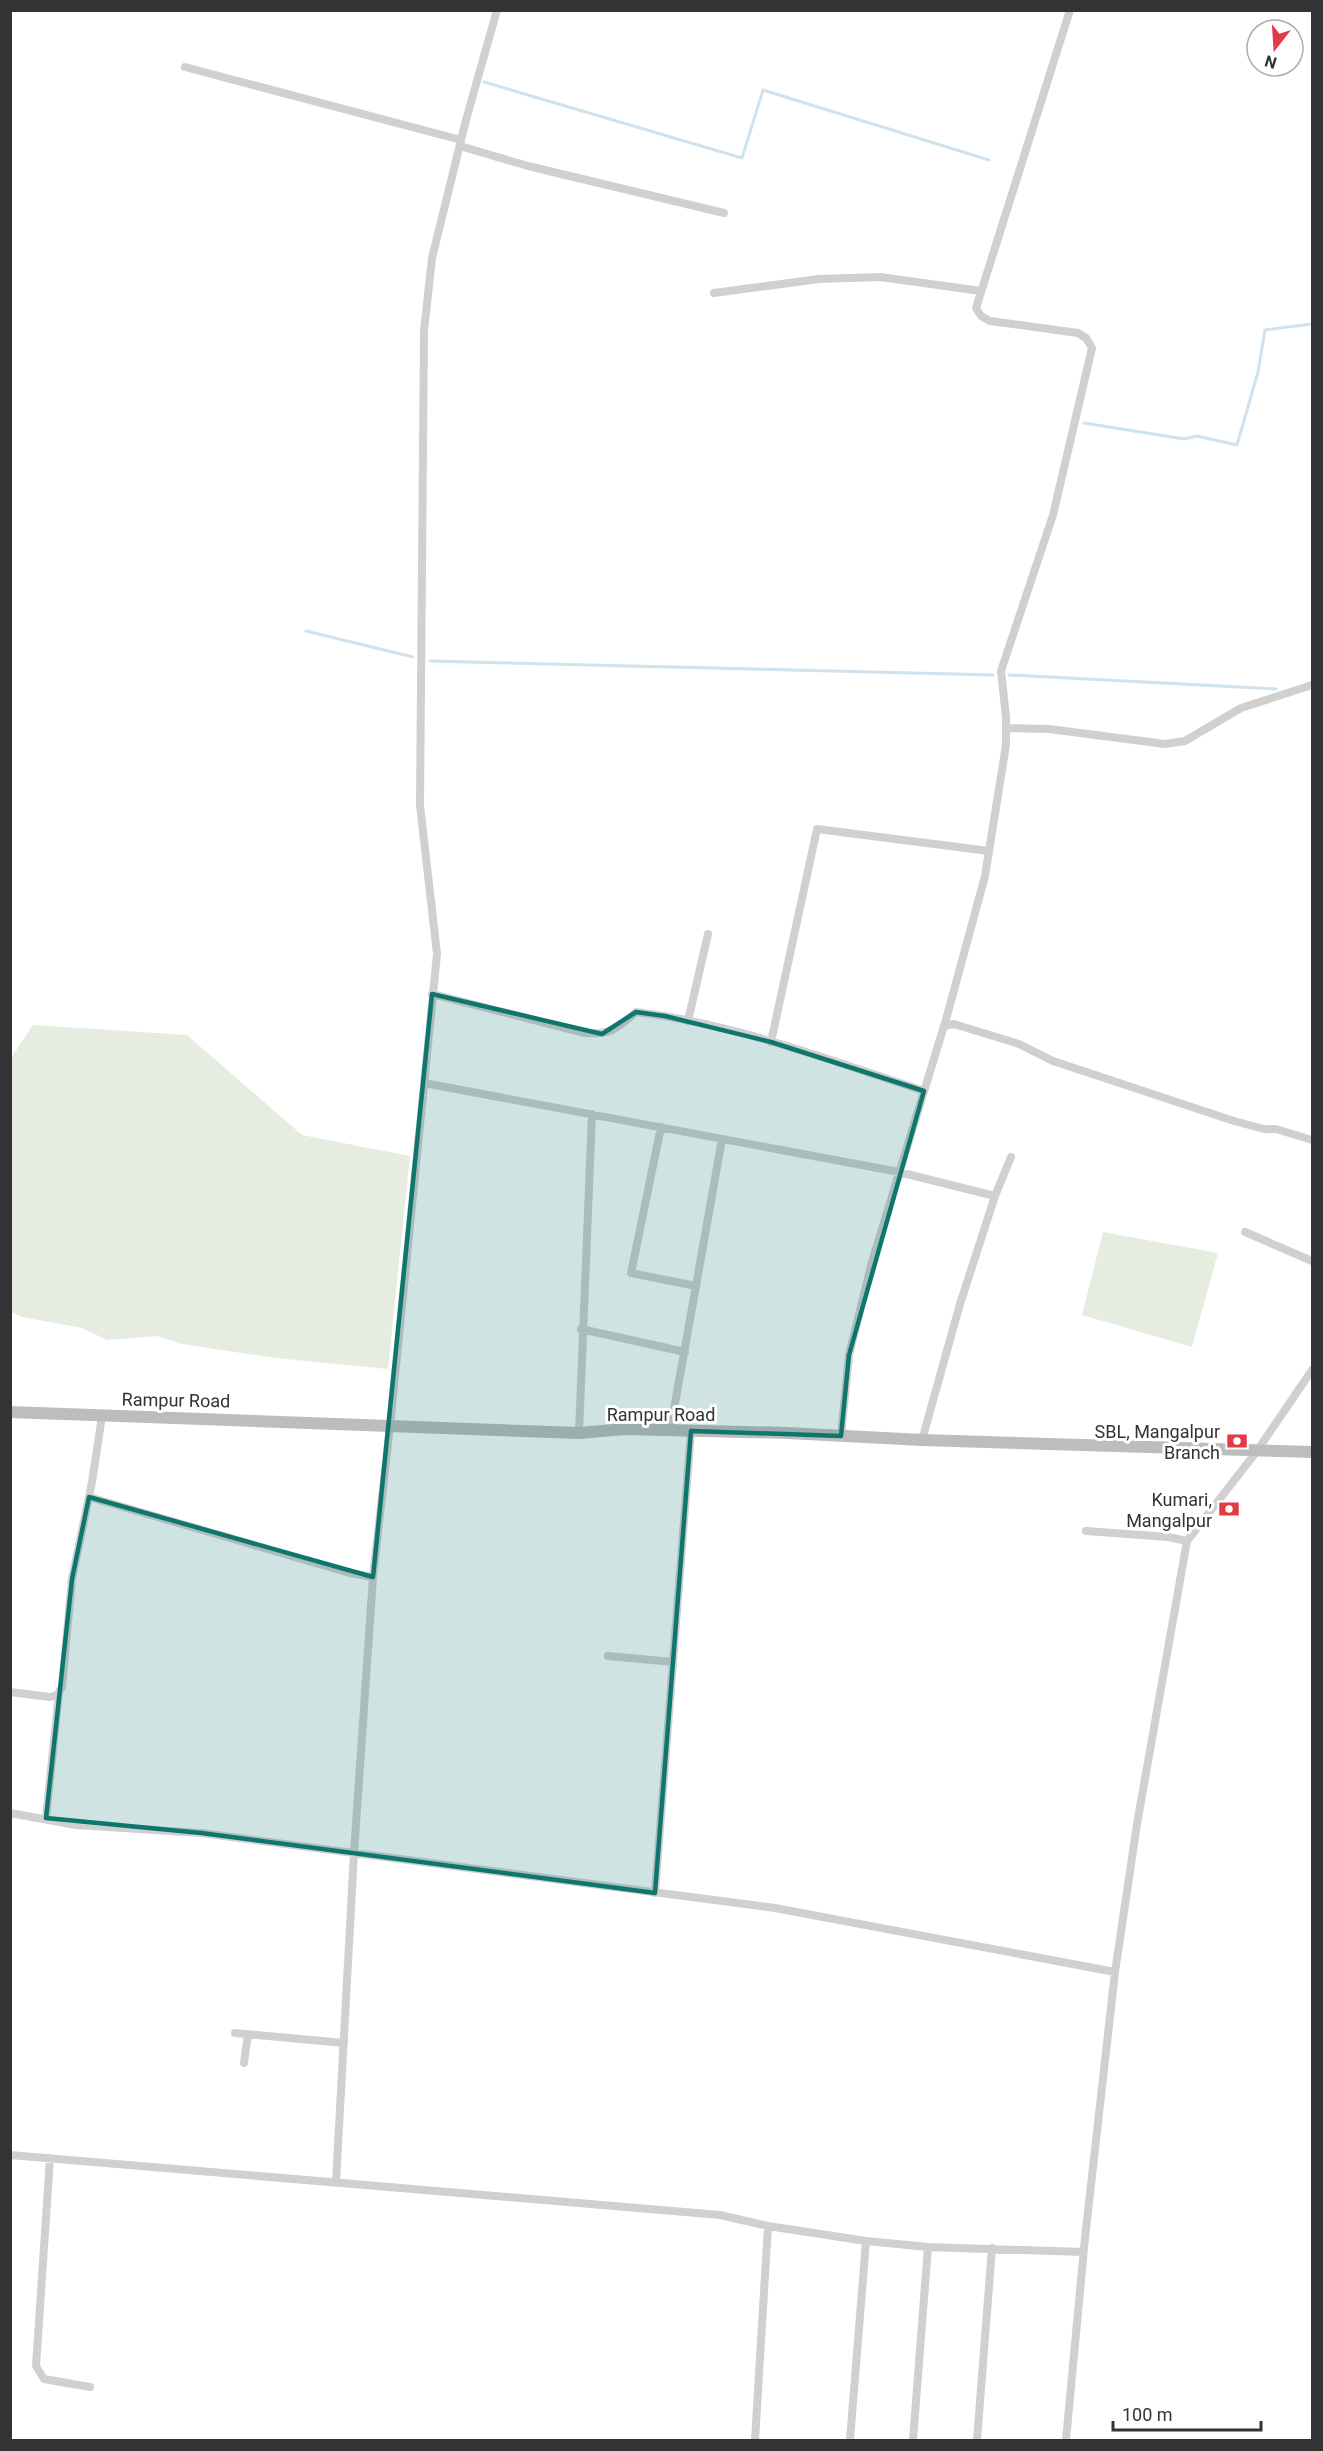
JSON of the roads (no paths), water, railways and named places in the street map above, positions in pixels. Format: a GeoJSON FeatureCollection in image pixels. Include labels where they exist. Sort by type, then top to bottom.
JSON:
{"type":"FeatureCollection","features":[{"type":"Feature","properties":{"kind":"main road","name":"Rampur Road"},"geometry":{"type":"LineString","coordinates":[[10,1412],[579,1433],[625,1429],[1312,1452]]}},
{"type":"Feature","properties":{"kind":"street"},"geometry":{"type":"LineString","coordinates":[[336,2182],[354,1853],[373,1577],[437,954],[420,805],[424,331],[432,258],[497,10]]}},
{"type":"Feature","properties":{"kind":"street"},"geometry":{"type":"LineString","coordinates":[[841,1436],[849,1355],[872,1262],[944,1026],[990,852],[1006,745],[1001,671],[1053,515],[1092,348],[1086,338],[1078,333],[990,321],[981,316],[976,308],[1071,10]]}},
{"type":"Feature","properties":{"kind":"street"},"geometry":{"type":"LineString","coordinates":[[185,67],[461,143],[528,166],[724,213]]}},
{"type":"Feature","properties":{"kind":"street"},"geometry":{"type":"LineString","coordinates":[[714,293],[819,279],[880,277],[981,291]]}},
{"type":"Feature","properties":{"kind":"street"},"geometry":{"type":"LineString","coordinates":[[1006,728],[1049,729],[1165,744],[1185,741],[1241,708],[1312,685]]}},
{"type":"Feature","properties":{"kind":"street"},"geometry":{"type":"LineString","coordinates":[[771,1042],[817,829],[990,852]]}},
{"type":"Feature","properties":{"kind":"street"},"geometry":{"type":"LineString","coordinates":[[688,1021],[708,934]]}},
{"type":"Feature","properties":{"kind":"street"},"geometry":{"type":"LineString","coordinates":[[432,994],[585,1033],[611,1032],[636,1012],[688,1021],[771,1042],[924,1091]]}},
{"type":"Feature","properties":{"kind":"street"},"geometry":{"type":"LineString","coordinates":[[944,1026],[954,1024],[1019,1044],[1053,1061],[1234,1121],[1264,1129],[1276,1129],[1312,1140]]}},
{"type":"Feature","properties":{"kind":"street"},"geometry":{"type":"LineString","coordinates":[[424,1083],[899,1173],[995,1196]]}},
{"type":"Feature","properties":{"kind":"street"},"geometry":{"type":"LineString","coordinates":[[579,1433],[581,1329],[592,1114]]}},
{"type":"Feature","properties":{"kind":"street"},"geometry":{"type":"LineString","coordinates":[[661,1127],[631,1273],[696,1286]]}},
{"type":"Feature","properties":{"kind":"street"},"geometry":{"type":"LineString","coordinates":[[670,1431],[722,1139]]}},
{"type":"Feature","properties":{"kind":"street"},"geometry":{"type":"LineString","coordinates":[[922,1440],[960,1304],[995,1196],[1011,1157]]}},
{"type":"Feature","properties":{"kind":"street"},"geometry":{"type":"LineString","coordinates":[[1245,1232],[1312,1261]]}},
{"type":"Feature","properties":{"kind":"street"},"geometry":{"type":"LineString","coordinates":[[581,1329],[685,1352]]}},
{"type":"Feature","properties":{"kind":"street"},"geometry":{"type":"LineString","coordinates":[[1066,2440],[1083,2252],[1115,1972],[1137,1824],[1187,1541],[1257,1451],[1312,1370]]}},
{"type":"Feature","properties":{"kind":"street"},"geometry":{"type":"LineString","coordinates":[[10,1692],[50,1697],[57,1695],[62,1687],[72,1579],[90,1497],[102,1416]]}},
{"type":"Feature","properties":{"kind":"street"},"geometry":{"type":"LineString","coordinates":[[655,1893],[691,1431]]}},
{"type":"Feature","properties":{"kind":"street"},"geometry":{"type":"LineString","coordinates":[[90,1497],[339,1570],[373,1577]]}},
{"type":"Feature","properties":{"kind":"street"},"geometry":{"type":"LineString","coordinates":[[1086,1531],[1168,1537],[1187,1541]]}},
{"type":"Feature","properties":{"kind":"street"},"geometry":{"type":"LineString","coordinates":[[608,1656],[673,1662]]}},
{"type":"Feature","properties":{"kind":"street"},"geometry":{"type":"LineString","coordinates":[[46,1818],[59,1692]]}},
{"type":"Feature","properties":{"kind":"street"},"geometry":{"type":"LineString","coordinates":[[10,1813],[76,1825],[201,1833],[804,1913],[1115,1972]]}},
{"type":"Feature","properties":{"kind":"street"},"geometry":{"type":"LineString","coordinates":[[235,2033],[344,2043]]}},
{"type":"Feature","properties":{"kind":"street"},"geometry":{"type":"LineString","coordinates":[[244,2062],[248,2034]]}},
{"type":"Feature","properties":{"kind":"street"},"geometry":{"type":"LineString","coordinates":[[10,2155],[720,2215],[768,2226],[866,2241],[927,2247],[1083,2252]]}},
{"type":"Feature","properties":{"kind":"street"},"geometry":{"type":"LineString","coordinates":[[50,2158],[36,2366],[44,2379],[90,2387]]}},
{"type":"Feature","properties":{"kind":"street"},"geometry":{"type":"LineString","coordinates":[[755,2440],[768,2226]]}},
{"type":"Feature","properties":{"kind":"street"},"geometry":{"type":"LineString","coordinates":[[850,2440],[866,2241]]}},
{"type":"Feature","properties":{"kind":"street"},"geometry":{"type":"LineString","coordinates":[[913,2440],[927,2247]]}},
{"type":"Feature","properties":{"kind":"street"},"geometry":{"type":"LineString","coordinates":[[977,2440],[992,2248]]}},
{"type":"Feature","properties":{"kind":"waterway"},"geometry":{"type":"LineString","coordinates":[[484,82],[742,158],[763,90],[989,160]]}},
{"type":"Feature","properties":{"kind":"waterway"},"geometry":{"type":"LineString","coordinates":[[1084,423],[1184,439],[1197,436],[1237,445],[1258,372],[1265,330],[1312,324]]}},
{"type":"Feature","properties":{"kind":"waterway"},"geometry":{"type":"LineString","coordinates":[[306,631],[413,657]]}},
{"type":"Feature","properties":{"kind":"waterway"},"geometry":{"type":"LineString","coordinates":[[430,661],[993,675]]}},
{"type":"Feature","properties":{"kind":"waterway"},"geometry":{"type":"LineString","coordinates":[[1009,675],[1276,689]]}},
{"type":"Feature","properties":{"kind":"place","name":"SBL, Mangalpur Branch"},"geometry":{"type":"Point","coordinates":[1237,1441]}},
{"type":"Feature","properties":{"kind":"place","name":"Kumari, Mangalpur"},"geometry":{"type":"Point","coordinates":[1229,1509]}}]}
